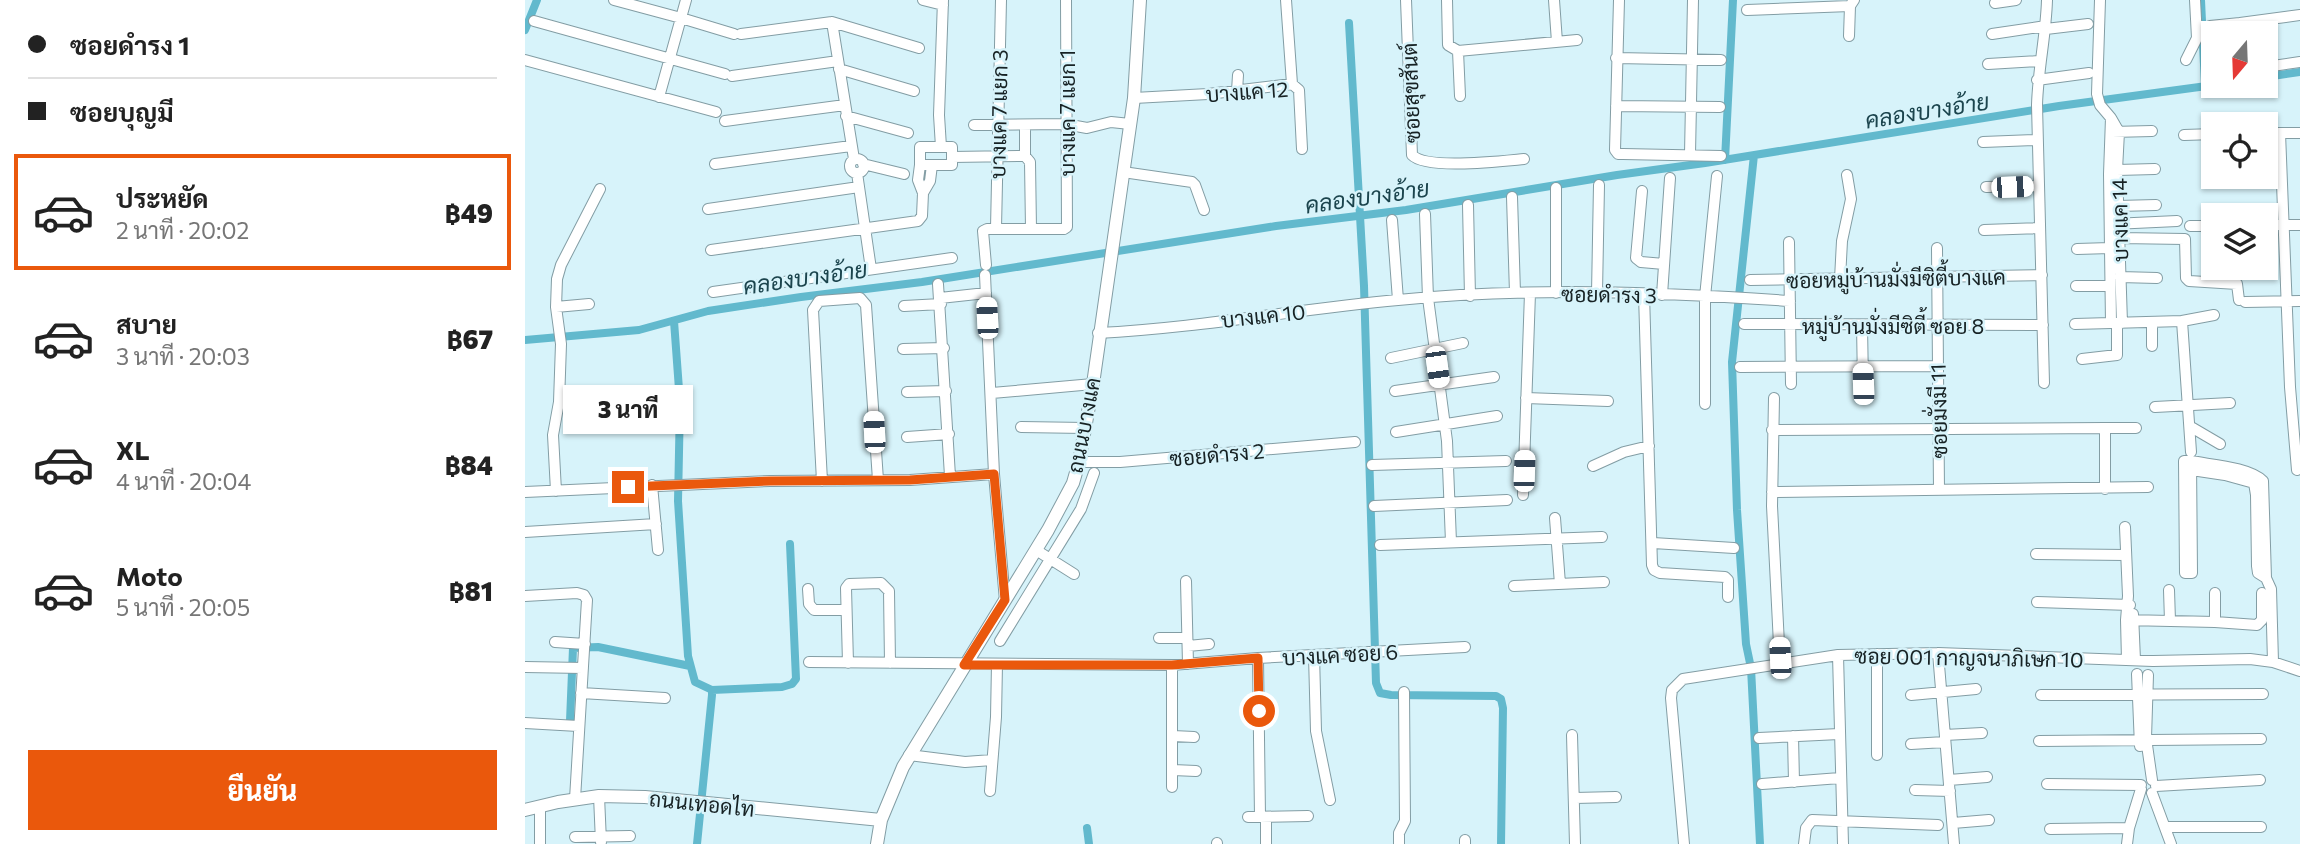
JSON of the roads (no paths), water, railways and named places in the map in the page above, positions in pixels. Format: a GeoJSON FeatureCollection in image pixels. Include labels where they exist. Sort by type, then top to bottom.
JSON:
{"type":"FeatureCollection","features":[{"type":"Feature","properties":{"kind":"main road","name":"ถนนบางแค"},"geometry":{"type":"LineString","coordinates":[[877,844],[881,820],[909,755],[1036,550],[1063,502],[1079,462],[1093,384],[1098,332],[1134,98],[1140,0]]}},
{"type":"Feature","properties":{"kind":"main road","name":"ถนนเทอดไท"},"geometry":{"type":"LineString","coordinates":[[525,810],[599,796],[694,801],[881,820]]}},
{"type":"Feature","properties":{"kind":"street"},"geometry":{"type":"LineString","coordinates":[[614,0],[738,34],[832,22],[919,48]]}},
{"type":"Feature","properties":{"kind":"street"},"geometry":{"type":"LineString","coordinates":[[659,97],[686,0]]}},
{"type":"Feature","properties":{"kind":"street"},"geometry":{"type":"LineString","coordinates":[[923,0],[943,3],[937,147]]}},
{"type":"Feature","properties":{"kind":"street","name":"บางแค 7 แยก 3"},"geometry":{"type":"LineString","coordinates":[[996,228],[1001,0]]}},
{"type":"Feature","properties":{"kind":"street","name":"บางแค 7 แยก 1"},"geometry":{"type":"LineString","coordinates":[[1031,229],[1064,229],[1067,226],[1066,0]]}},
{"type":"Feature","properties":{"kind":"street"},"geometry":{"type":"LineString","coordinates":[[1286,0],[1292,84]]}},
{"type":"Feature","properties":{"kind":"street","name":"ซอยสุขสันต์"},"geometry":{"type":"LineString","coordinates":[[1406,0],[1412,155],[1421,161],[1459,163],[1524,159]]}},
{"type":"Feature","properties":{"kind":"street"},"geometry":{"type":"LineString","coordinates":[[1447,0],[1448,45],[1458,51],[1577,40]]}},
{"type":"Feature","properties":{"kind":"street"},"geometry":{"type":"LineString","coordinates":[[1554,0],[1557,42]]}},
{"type":"Feature","properties":{"kind":"street"},"geometry":{"type":"LineString","coordinates":[[1619,0],[1615,150],[1618,154],[1721,156]]}},
{"type":"Feature","properties":{"kind":"street"},"geometry":{"type":"LineString","coordinates":[[1690,154],[1693,0]]}},
{"type":"Feature","properties":{"kind":"street"},"geometry":{"type":"LineString","coordinates":[[1995,3],[2016,0]]}},
{"type":"Feature","properties":{"kind":"street"},"geometry":{"type":"LineString","coordinates":[[2044,383],[2037,80],[2046,27],[2047,0]]}},
{"type":"Feature","properties":{"kind":"street","name":"บางแค 14"},"geometry":{"type":"LineString","coordinates":[[2100,0],[2098,99],[2111,118],[2114,132],[2115,224],[2120,238],[2117,323]]}},
{"type":"Feature","properties":{"kind":"street"},"geometry":{"type":"LineString","coordinates":[[2186,60],[2197,38],[2195,0]]}},
{"type":"Feature","properties":{"kind":"street"},"geometry":{"type":"LineString","coordinates":[[1748,9],[1852,3],[1849,36]]}},
{"type":"Feature","properties":{"kind":"street"},"geometry":{"type":"LineString","coordinates":[[2272,21],[2300,15]]}},
{"type":"Feature","properties":{"kind":"street"},"geometry":{"type":"LineString","coordinates":[[534,21],[728,75],[838,65],[914,91]]}},
{"type":"Feature","properties":{"kind":"street"},"geometry":{"type":"LineString","coordinates":[[832,22],[851,146],[858,166],[871,269]]}},
{"type":"Feature","properties":{"kind":"street"},"geometry":{"type":"LineString","coordinates":[[1992,34],[2088,24]]}},
{"type":"Feature","properties":{"kind":"street"},"geometry":{"type":"LineString","coordinates":[[1458,51],[1460,96]]}},
{"type":"Feature","properties":{"kind":"street"},"geometry":{"type":"LineString","coordinates":[[1616,58],[1721,60]]}},
{"type":"Feature","properties":{"kind":"street"},"geometry":{"type":"LineString","coordinates":[[525,60],[716,111]]}},
{"type":"Feature","properties":{"kind":"street"},"geometry":{"type":"LineString","coordinates":[[1988,64],[2039,61]]}},
{"type":"Feature","properties":{"kind":"street"},"geometry":{"type":"LineString","coordinates":[[2279,65],[2300,62]]}},
{"type":"Feature","properties":{"kind":"street"},"geometry":{"type":"LineString","coordinates":[[2037,80],[2089,73]]}},
{"type":"Feature","properties":{"kind":"street"},"geometry":{"type":"LineString","coordinates":[[1237,91],[1238,75]]}},
{"type":"Feature","properties":{"kind":"street","name":"บางแค 12"},"geometry":{"type":"LineString","coordinates":[[1134,98],[1237,91],[1292,84],[1299,90],[1302,149]]}},
{"type":"Feature","properties":{"kind":"street"},"geometry":{"type":"LineString","coordinates":[[1616,106],[1720,107]]}},
{"type":"Feature","properties":{"kind":"street"},"geometry":{"type":"LineString","coordinates":[[725,121],[845,111],[908,133]]}},
{"type":"Feature","properties":{"kind":"street"},"geometry":{"type":"LineString","coordinates":[[974,125],[1065,124],[1087,128],[1111,122],[1130,124]]}},
{"type":"Feature","properties":{"kind":"street"},"geometry":{"type":"LineString","coordinates":[[1005,600],[994,474],[983,231],[996,228],[1031,229],[1030,162],[1025,156],[1025,125]]}},
{"type":"Feature","properties":{"kind":"street"},"geometry":{"type":"LineString","coordinates":[[2114,132],[2152,131]]}},
{"type":"Feature","properties":{"kind":"street"},"geometry":{"type":"LineString","coordinates":[[2297,470],[2280,133],[2300,133]]}},
{"type":"Feature","properties":{"kind":"street"},"geometry":{"type":"LineString","coordinates":[[2184,135],[2201,134]]}},
{"type":"Feature","properties":{"kind":"street"},"geometry":{"type":"LineString","coordinates":[[1983,142],[2038,140]]}},
{"type":"Feature","properties":{"kind":"street"},"geometry":{"type":"LineString","coordinates":[[715,164],[851,146]]}},
{"type":"Feature","properties":{"kind":"street"},"geometry":{"type":"LineString","coordinates":[[711,250],[918,221],[922,216],[923,193],[930,181],[920,147],[952,147],[952,165],[926,165]]}},
{"type":"Feature","properties":{"kind":"street"},"geometry":{"type":"LineString","coordinates":[[952,157],[1025,156]]}},
{"type":"Feature","properties":{"kind":"street"},"geometry":{"type":"LineString","coordinates":[[858,166],[904,174]]}},
{"type":"Feature","properties":{"kind":"street"},"geometry":{"type":"LineString","coordinates":[[2115,172],[2155,169]]}},
{"type":"Feature","properties":{"kind":"street"},"geometry":{"type":"LineString","coordinates":[[1123,172],[1192,182],[1204,210]]}},
{"type":"Feature","properties":{"kind":"street","name":"บางแค 14"},"geometry":{"type":"LineString","coordinates":[[2115,172],[2118,206],[2110,248],[2110,286],[2117,323]]}},
{"type":"Feature","properties":{"kind":"street"},"geometry":{"type":"LineString","coordinates":[[1840,279],[1842,241],[1851,199],[1847,175]]}},
{"type":"Feature","properties":{"kind":"street"},"geometry":{"type":"LineString","coordinates":[[1705,404],[1705,297],[1717,176]]}},
{"type":"Feature","properties":{"kind":"street"},"geometry":{"type":"LineString","coordinates":[[1663,295],[1670,178]]}},
{"type":"Feature","properties":{"kind":"street"},"geometry":{"type":"LineString","coordinates":[[1597,293],[1599,185]]}},
{"type":"Feature","properties":{"kind":"street"},"geometry":{"type":"LineString","coordinates":[[1986,187],[2039,186]]}},
{"type":"Feature","properties":{"kind":"street"},"geometry":{"type":"LineString","coordinates":[[708,209],[859,187]]}},
{"type":"Feature","properties":{"kind":"street"},"geometry":{"type":"LineString","coordinates":[[1556,188],[1556,293]]}},
{"type":"Feature","properties":{"kind":"street"},"geometry":{"type":"LineString","coordinates":[[556,491],[553,435],[559,402],[560,339],[556,307],[557,279],[561,265],[600,189]]}},
{"type":"Feature","properties":{"kind":"street"},"geometry":{"type":"LineString","coordinates":[[1641,191],[1636,258],[1641,262],[1664,264]]}},
{"type":"Feature","properties":{"kind":"street"},"geometry":{"type":"LineString","coordinates":[[1512,197],[1515,293]]}},
{"type":"Feature","properties":{"kind":"street"},"geometry":{"type":"LineString","coordinates":[[1468,205],[1470,296]]}},
{"type":"Feature","properties":{"kind":"street"},"geometry":{"type":"LineString","coordinates":[[2118,206],[2156,205]]}},
{"type":"Feature","properties":{"kind":"street"},"geometry":{"type":"LineString","coordinates":[[1425,214],[1428,298],[1445,423],[1451,542]]}},
{"type":"Feature","properties":{"kind":"street"},"geometry":{"type":"LineString","coordinates":[[1392,220],[1398,300]]}},
{"type":"Feature","properties":{"kind":"street"},"geometry":{"type":"LineString","coordinates":[[2115,224],[2177,221]]}},
{"type":"Feature","properties":{"kind":"street"},"geometry":{"type":"LineString","coordinates":[[2278,225],[2300,225]]}},
{"type":"Feature","properties":{"kind":"street"},"geometry":{"type":"LineString","coordinates":[[2190,226],[2201,226]]}},
{"type":"Feature","properties":{"kind":"street"},"geometry":{"type":"LineString","coordinates":[[1984,230],[2039,228]]}},
{"type":"Feature","properties":{"kind":"street"},"geometry":{"type":"LineString","coordinates":[[2120,238],[2185,239],[2186,278],[2189,281],[2237,284],[2242,301],[2300,301]]}},
{"type":"Feature","properties":{"kind":"street"},"geometry":{"type":"LineString","coordinates":[[1789,242],[1791,384]]}},
{"type":"Feature","properties":{"kind":"street","name":"ซอยมั่งมี 11"},"geometry":{"type":"LineString","coordinates":[[1937,248],[1939,490]]}},
{"type":"Feature","properties":{"kind":"street"},"geometry":{"type":"LineString","coordinates":[[2077,249],[2110,248]]}},
{"type":"Feature","properties":{"kind":"street"},"geometry":{"type":"LineString","coordinates":[[713,292],[952,258]]}},
{"type":"Feature","properties":{"kind":"street","name":"ซอยหมู่บ้านมั่งมีซิตี้บางแค"},"geometry":{"type":"LineString","coordinates":[[1750,280],[2042,275]]}},
{"type":"Feature","properties":{"kind":"street"},"geometry":{"type":"LineString","coordinates":[[2120,278],[2157,278]]}},
{"type":"Feature","properties":{"kind":"street"},"geometry":{"type":"LineString","coordinates":[[939,284],[950,476]]}},
{"type":"Feature","properties":{"kind":"street"},"geometry":{"type":"LineString","coordinates":[[2077,286],[2110,286]]}},
{"type":"Feature","properties":{"kind":"street"},"geometry":{"type":"LineString","coordinates":[[904,306],[986,293]]}},
{"type":"Feature","properties":{"kind":"street","name":"ซอยดำรง 3"},"geometry":{"type":"LineString","coordinates":[[1428,298],[1515,293],[1597,293],[1790,302]]}},
{"type":"Feature","properties":{"kind":"street"},"geometry":{"type":"LineString","coordinates":[[1523,495],[1530,293]]}},
{"type":"Feature","properties":{"kind":"street"},"geometry":{"type":"LineString","coordinates":[[1644,294],[1652,565],[1654,570],[1660,573],[1725,577],[1728,580],[1728,597]]}},
{"type":"Feature","properties":{"kind":"street"},"geometry":{"type":"LineString","coordinates":[[822,481],[813,310],[819,301],[850,297],[860,298],[866,305],[877,480]]}},
{"type":"Feature","properties":{"kind":"street","name":"บางแค 10"},"geometry":{"type":"LineString","coordinates":[[1098,332],[1428,298]]}},
{"type":"Feature","properties":{"kind":"street"},"geometry":{"type":"LineString","coordinates":[[556,307],[589,304]]}},
{"type":"Feature","properties":{"kind":"street"},"geometry":{"type":"LineString","coordinates":[[2075,324],[2152,323],[2214,315]]}},
{"type":"Feature","properties":{"kind":"street"},"geometry":{"type":"LineString","coordinates":[[2182,321],[2190,427],[2189,535]]}},
{"type":"Feature","properties":{"kind":"street"},"geometry":{"type":"LineString","coordinates":[[2082,359],[2117,355],[2117,323]]}},
{"type":"Feature","properties":{"kind":"street"},"geometry":{"type":"LineString","coordinates":[[2152,323],[2152,346]]}},
{"type":"Feature","properties":{"kind":"street","name":"หมู่บ้านมั่งมีซิตี้ ซอย 8"},"geometry":{"type":"LineString","coordinates":[[1744,324],[2043,325]]}},
{"type":"Feature","properties":{"kind":"street"},"geometry":{"type":"LineString","coordinates":[[1862,325],[1863,384]]}},
{"type":"Feature","properties":{"kind":"street"},"geometry":{"type":"LineString","coordinates":[[1391,358],[1463,343]]}},
{"type":"Feature","properties":{"kind":"street"},"geometry":{"type":"LineString","coordinates":[[903,349],[944,348]]}},
{"type":"Feature","properties":{"kind":"street"},"geometry":{"type":"LineString","coordinates":[[1739,367],[1937,366]]}},
{"type":"Feature","properties":{"kind":"street"},"geometry":{"type":"LineString","coordinates":[[1395,391],[1494,377]]}},
{"type":"Feature","properties":{"kind":"street"},"geometry":{"type":"LineString","coordinates":[[992,393],[1093,384]]}},
{"type":"Feature","properties":{"kind":"street"},"geometry":{"type":"LineString","coordinates":[[907,392],[946,391]]}},
{"type":"Feature","properties":{"kind":"street"},"geometry":{"type":"LineString","coordinates":[[1526,398],[1608,401]]}},
{"type":"Feature","properties":{"kind":"street"},"geometry":{"type":"LineString","coordinates":[[1774,398],[1772,492],[1780,664]]}},
{"type":"Feature","properties":{"kind":"street"},"geometry":{"type":"LineString","coordinates":[[2155,407],[2230,403]]}},
{"type":"Feature","properties":{"kind":"street"},"geometry":{"type":"LineString","coordinates":[[1396,432],[1497,416]]}},
{"type":"Feature","properties":{"kind":"street"},"geometry":{"type":"LineString","coordinates":[[1021,427],[1085,428]]}},
{"type":"Feature","properties":{"kind":"street"},"geometry":{"type":"LineString","coordinates":[[2190,427],[2220,444]]}},
{"type":"Feature","properties":{"kind":"street"},"geometry":{"type":"LineString","coordinates":[[2105,428],[2105,489]]}},
{"type":"Feature","properties":{"kind":"street"},"geometry":{"type":"LineString","coordinates":[[1772,430],[2136,428]]}},
{"type":"Feature","properties":{"kind":"street"},"geometry":{"type":"LineString","coordinates":[[907,436],[949,434]]}},
{"type":"Feature","properties":{"kind":"street","name":"ซอยดำรง 2"},"geometry":{"type":"LineString","coordinates":[[1079,462],[1120,462],[1355,442]]}},
{"type":"Feature","properties":{"kind":"street"},"geometry":{"type":"LineString","coordinates":[[1593,466],[1624,452],[1649,446]]}},
{"type":"Feature","properties":{"kind":"street"},"geometry":{"type":"LineString","coordinates":[[1372,466],[1506,461]]}},
{"type":"Feature","properties":{"kind":"street"},"geometry":{"type":"LineString","coordinates":[[2189,463],[2254,483],[2257,566],[2258,573],[2266,578],[2271,589],[2273,662]]}},
{"type":"Feature","properties":{"kind":"street"},"geometry":{"type":"LineString","coordinates":[[1000,641],[1080,509],[1094,473]]}},
{"type":"Feature","properties":{"kind":"street"},"geometry":{"type":"LineString","coordinates":[[525,492],[652,485],[877,480],[994,474]]}},
{"type":"Feature","properties":{"kind":"street"},"geometry":{"type":"LineString","coordinates":[[652,485],[658,550]]}},
{"type":"Feature","properties":{"kind":"street"},"geometry":{"type":"LineString","coordinates":[[1772,492],[2148,487]]}},
{"type":"Feature","properties":{"kind":"street"},"geometry":{"type":"LineString","coordinates":[[1374,506],[1507,500]]}},
{"type":"Feature","properties":{"kind":"street"},"geometry":{"type":"LineString","coordinates":[[1555,518],[1560,584]]}},
{"type":"Feature","properties":{"kind":"street"},"geometry":{"type":"LineString","coordinates":[[525,532],[656,524]]}},
{"type":"Feature","properties":{"kind":"street"},"geometry":{"type":"LineString","coordinates":[[2125,527],[2132,660],[2133,668],[2143,674]]}},
{"type":"Feature","properties":{"kind":"street"},"geometry":{"type":"LineString","coordinates":[[1380,545],[1602,537]]}},
{"type":"Feature","properties":{"kind":"street"},"geometry":{"type":"LineString","coordinates":[[1653,543],[1734,548]]}},
{"type":"Feature","properties":{"kind":"street"},"geometry":{"type":"LineString","coordinates":[[1036,550],[1074,574]]}},
{"type":"Feature","properties":{"kind":"street"},"geometry":{"type":"LineString","coordinates":[[2036,554],[2125,555]]}},
{"type":"Feature","properties":{"kind":"street"},"geometry":{"type":"LineString","coordinates":[[1186,581],[1188,664]]}},
{"type":"Feature","properties":{"kind":"street"},"geometry":{"type":"LineString","coordinates":[[1514,586],[1604,582]]}},
{"type":"Feature","properties":{"kind":"street"},"geometry":{"type":"LineString","coordinates":[[848,663],[844,592],[849,584],[881,583],[889,591],[890,663]]}},
{"type":"Feature","properties":{"kind":"street"},"geometry":{"type":"LineString","coordinates":[[808,589],[809,604],[814,610],[846,610]]}},
{"type":"Feature","properties":{"kind":"street"},"geometry":{"type":"LineString","coordinates":[[2169,590],[2169,621]]}},
{"type":"Feature","properties":{"kind":"street"},"geometry":{"type":"LineString","coordinates":[[525,596],[577,593],[584,595],[588,605],[575,799]]}},
{"type":"Feature","properties":{"kind":"street"},"geometry":{"type":"LineString","coordinates":[[2215,593],[2215,622]]}},
{"type":"Feature","properties":{"kind":"street"},"geometry":{"type":"LineString","coordinates":[[2130,620],[2260,624],[2262,593]]}},
{"type":"Feature","properties":{"kind":"street"},"geometry":{"type":"LineString","coordinates":[[2037,602],[2128,602]]}},
{"type":"Feature","properties":{"kind":"street"},"geometry":{"type":"LineString","coordinates":[[1159,638],[1209,644]]}},
{"type":"Feature","properties":{"kind":"street"},"geometry":{"type":"LineString","coordinates":[[555,642],[585,644]]}},
{"type":"Feature","properties":{"kind":"street","name":"บางแค ซอย 6"},"geometry":{"type":"LineString","coordinates":[[809,662],[1172,665],[1465,647]]}},
{"type":"Feature","properties":{"kind":"street"},"geometry":{"type":"LineString","coordinates":[[1937,653],[1954,844]]}},
{"type":"Feature","properties":{"kind":"street","name":"ซอย 001 กาญจนาภิเษก 10"},"geometry":{"type":"LineString","coordinates":[[1684,844],[1671,707],[1672,690],[1683,679],[1838,655],[1937,653],[2153,661],[2250,659],[2273,662],[2300,671]]}},
{"type":"Feature","properties":{"kind":"street"},"geometry":{"type":"LineString","coordinates":[[1877,654],[1877,755]]}},
{"type":"Feature","properties":{"kind":"street"},"geometry":{"type":"LineString","coordinates":[[1314,655],[1317,731],[1330,800]]}},
{"type":"Feature","properties":{"kind":"street"},"geometry":{"type":"LineString","coordinates":[[1838,655],[1843,844]]}},
{"type":"Feature","properties":{"kind":"street"},"geometry":{"type":"LineString","coordinates":[[1258,658],[1266,844]]}},
{"type":"Feature","properties":{"kind":"street"},"geometry":{"type":"LineString","coordinates":[[2143,674],[2152,670],[2153,661]]}},
{"type":"Feature","properties":{"kind":"street"},"geometry":{"type":"LineString","coordinates":[[990,791],[997,664]]}},
{"type":"Feature","properties":{"kind":"street"},"geometry":{"type":"LineString","coordinates":[[1172,665],[1172,787]]}},
{"type":"Feature","properties":{"kind":"street"},"geometry":{"type":"LineString","coordinates":[[525,667],[583,668]]}},
{"type":"Feature","properties":{"kind":"street"},"geometry":{"type":"LineString","coordinates":[[2143,674],[2143,738],[2148,786],[2171,844]]}},
{"type":"Feature","properties":{"kind":"street"},"geometry":{"type":"LineString","coordinates":[[1911,695],[1976,689]]}},
{"type":"Feature","properties":{"kind":"street"},"geometry":{"type":"LineString","coordinates":[[581,692],[665,698]]}},
{"type":"Feature","properties":{"kind":"street"},"geometry":{"type":"LineString","coordinates":[[1399,844],[1399,834],[1405,821],[1404,692]]}},
{"type":"Feature","properties":{"kind":"street"},"geometry":{"type":"LineString","coordinates":[[2041,695],[2263,694]]}},
{"type":"Feature","properties":{"kind":"street"},"geometry":{"type":"LineString","coordinates":[[525,723],[578,726]]}},
{"type":"Feature","properties":{"kind":"street"},"geometry":{"type":"LineString","coordinates":[[1911,744],[1982,733]]}},
{"type":"Feature","properties":{"kind":"street"},"geometry":{"type":"LineString","coordinates":[[1759,738],[1839,734]]}},
{"type":"Feature","properties":{"kind":"street"},"geometry":{"type":"LineString","coordinates":[[1173,736],[1194,737]]}},
{"type":"Feature","properties":{"kind":"street"},"geometry":{"type":"LineString","coordinates":[[1572,736],[1576,844]]}},
{"type":"Feature","properties":{"kind":"street"},"geometry":{"type":"LineString","coordinates":[[1793,736],[1794,782]]}},
{"type":"Feature","properties":{"kind":"street"},"geometry":{"type":"LineString","coordinates":[[2039,741],[2261,739]]}},
{"type":"Feature","properties":{"kind":"street"},"geometry":{"type":"LineString","coordinates":[[909,755],[965,762],[992,760]]}},
{"type":"Feature","properties":{"kind":"street"},"geometry":{"type":"LineString","coordinates":[[1173,770],[1196,771]]}},
{"type":"Feature","properties":{"kind":"street"},"geometry":{"type":"LineString","coordinates":[[1915,790],[1949,786],[1987,777]]}},
{"type":"Feature","properties":{"kind":"street"},"geometry":{"type":"LineString","coordinates":[[1762,784],[1840,778]]}},
{"type":"Feature","properties":{"kind":"street"},"geometry":{"type":"LineString","coordinates":[[2047,785],[2148,786],[2260,780]]}},
{"type":"Feature","properties":{"kind":"street"},"geometry":{"type":"LineString","coordinates":[[2127,844],[2129,828],[2148,786]]}},
{"type":"Feature","properties":{"kind":"street"},"geometry":{"type":"LineString","coordinates":[[599,796],[601,841]]}},
{"type":"Feature","properties":{"kind":"street"},"geometry":{"type":"LineString","coordinates":[[1575,798],[1616,797]]}},
{"type":"Feature","properties":{"kind":"street"},"geometry":{"type":"LineString","coordinates":[[540,807],[540,844]]}},
{"type":"Feature","properties":{"kind":"street"},"geometry":{"type":"LineString","coordinates":[[1248,817],[1308,816]]}},
{"type":"Feature","properties":{"kind":"street"},"geometry":{"type":"LineString","coordinates":[[1804,844],[1806,828],[1812,820],[1938,825]]}},
{"type":"Feature","properties":{"kind":"street"},"geometry":{"type":"LineString","coordinates":[[1952,823],[1989,820]]}},
{"type":"Feature","properties":{"kind":"street"},"geometry":{"type":"LineString","coordinates":[[2165,828],[2260,827]]}},
{"type":"Feature","properties":{"kind":"street"},"geometry":{"type":"LineString","coordinates":[[2050,829],[2129,828]]}},
{"type":"Feature","properties":{"kind":"street"},"geometry":{"type":"LineString","coordinates":[[575,837],[601,841],[630,836]]}},
{"type":"Feature","properties":{"kind":"waterway"},"geometry":{"type":"LineString","coordinates":[[525,30],[537,0]]}},
{"type":"Feature","properties":{"kind":"waterway"},"geometry":{"type":"LineString","coordinates":[[1725,160],[1733,0]]}},
{"type":"Feature","properties":{"kind":"waterway"},"geometry":{"type":"LineString","coordinates":[[2201,0],[2202,21]]}},
{"type":"Feature","properties":{"kind":"waterway"},"geometry":{"type":"LineString","coordinates":[[1349,23],[1364,286],[1376,683],[1380,693],[1391,695],[1496,696],[1501,699],[1501,844]]}},
{"type":"Feature","properties":{"kind":"waterway","name":"คลองบางอ้าย"},"geometry":{"type":"LineString","coordinates":[[2279,75],[2300,72]]}},
{"type":"Feature","properties":{"kind":"waterway","name":"คลองบางอ้าย"},"geometry":{"type":"LineString","coordinates":[[525,340],[639,330],[708,311],[922,282],[1276,226],[1406,210],[2059,106],[2201,87]]}},
{"type":"Feature","properties":{"kind":"waterway"},"geometry":{"type":"LineString","coordinates":[[1754,155],[1732,362],[1737,510],[1746,644],[1751,668],[1760,844]]}},
{"type":"Feature","properties":{"kind":"waterway"},"geometry":{"type":"LineString","coordinates":[[674,321],[680,403],[678,501],[688,656],[695,682],[712,690],[697,844]]}},
{"type":"Feature","properties":{"kind":"waterway"},"geometry":{"type":"LineString","coordinates":[[712,690],[782,687],[792,684],[796,679],[790,544]]}},
{"type":"Feature","properties":{"kind":"waterway"},"geometry":{"type":"LineString","coordinates":[[570,721],[573,648],[598,647],[690,666]]}},
{"type":"Feature","properties":{"kind":"waterway"},"geometry":{"type":"LineString","coordinates":[[1087,828],[1089,844]]}}]}
